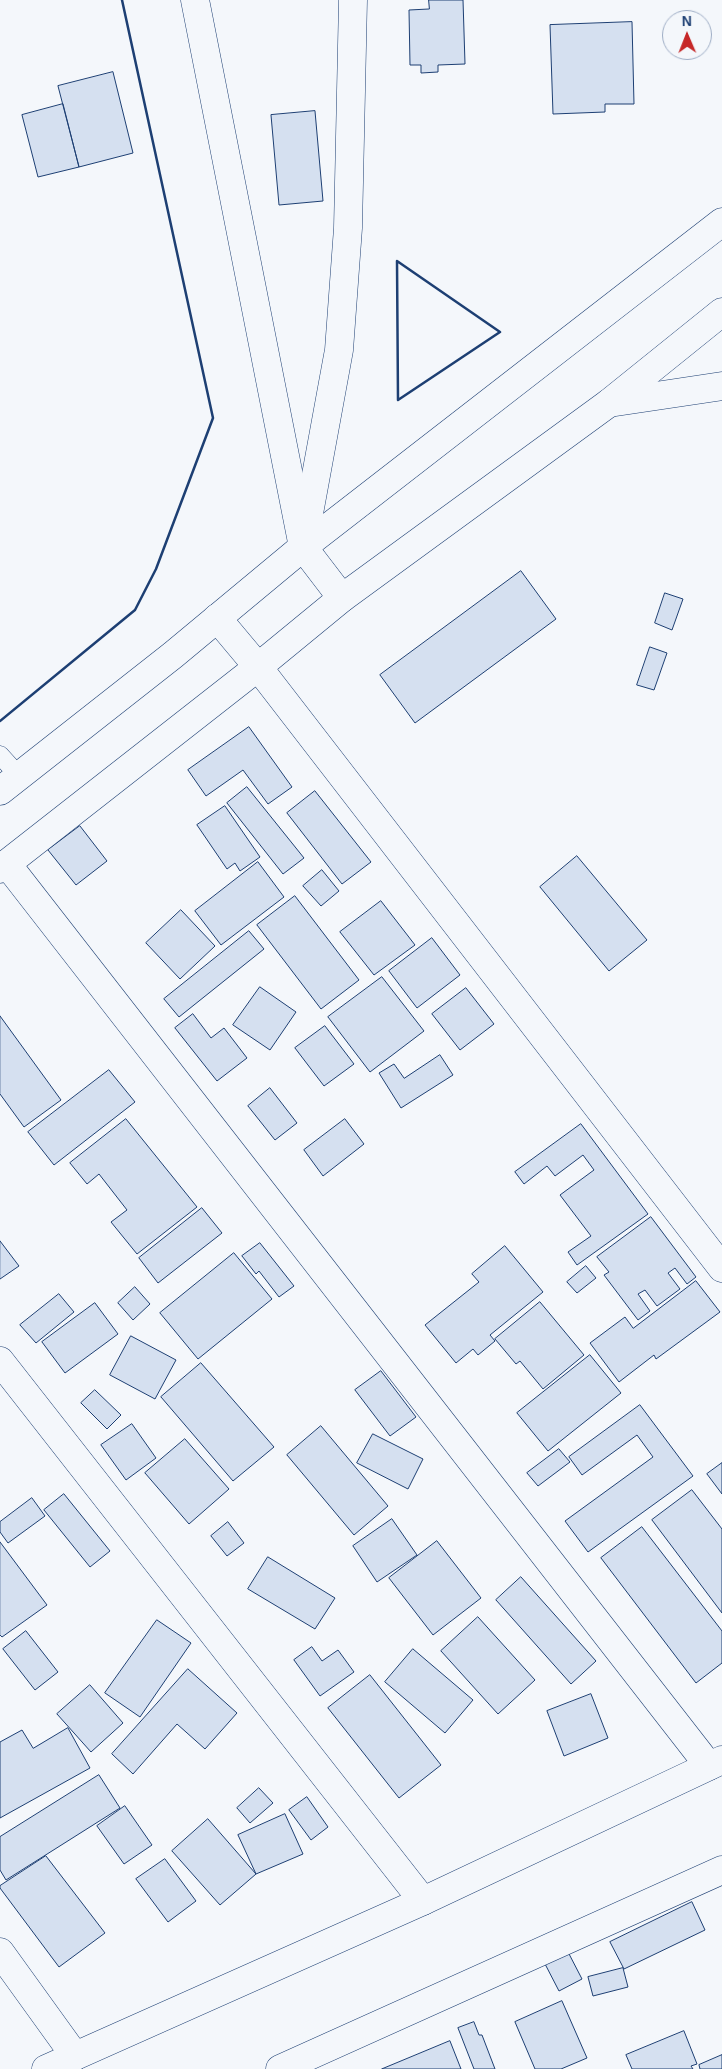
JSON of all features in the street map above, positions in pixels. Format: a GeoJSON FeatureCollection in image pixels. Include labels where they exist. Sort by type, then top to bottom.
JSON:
{"type":"FeatureCollection","features":[{"type":"Feature","properties":{"kind":"street"},"geometry":{"type":"LineString","coordinates":[[195,0],[303,547],[342,598]]}},
{"type":"Feature","properties":{"kind":"street"},"geometry":{"type":"LineString","coordinates":[[303,547],[339,350],[348,228],[353,0]]}},
{"type":"Feature","properties":{"kind":"street"},"geometry":{"type":"LineString","coordinates":[[10,783],[303,547],[722,222]]}},
{"type":"Feature","properties":{"kind":"street"},"geometry":{"type":"LineString","coordinates":[[46,2069],[423,1900],[715,1762],[4,866],[258,667],[342,598],[608,403],[722,312]]}},
{"type":"Feature","properties":{"kind":"street"},"geometry":{"type":"LineString","coordinates":[[608,403],[722,386]]}},
{"type":"Feature","properties":{"kind":"street"},"geometry":{"type":"LineString","coordinates":[[217,618],[258,667],[722,1268]]}},
{"type":"Feature","properties":{"kind":"street"},"geometry":{"type":"LineString","coordinates":[[4,1373],[423,1900]]}},
{"type":"Feature","properties":{"kind":"street"},"geometry":{"type":"LineString","coordinates":[[280,2069],[722,1870]]}},
{"type":"Feature","properties":{"kind":"street"},"geometry":{"type":"LineString","coordinates":[[0,1952],[75,2056]]}},
{"type":"Feature","properties":{"kind":"lane"},"geometry":{"type":"LineString","coordinates":[[0,755],[10,783]]}},
{"type":"Feature","properties":{"kind":"building"},"geometry":{"type":"Polygon","coordinates":[[[429,0],[463,0],[465,64],[438,65],[438,72],[421,73],[421,65],[410,65],[409,10],[429,9],[429,0]]]}},
{"type":"Feature","properties":{"kind":"building"},"geometry":{"type":"Polygon","coordinates":[[[632,22],[634,104],[605,104],[605,112],[553,114],[550,25],[632,22]]]}},
{"type":"Feature","properties":{"kind":"building"},"geometry":{"type":"Polygon","coordinates":[[[113,72],[133,153],[79,167],[58,86],[113,72]]]}},
{"type":"Feature","properties":{"kind":"building"},"geometry":{"type":"Polygon","coordinates":[[[63,104],[79,167],[38,177],[22,115],[63,104]]]}},
{"type":"Feature","properties":{"kind":"building"},"geometry":{"type":"Polygon","coordinates":[[[315,111],[323,201],[279,205],[271,115],[315,111]]]}},
{"type":"Feature","properties":{"kind":"building"},"geometry":{"type":"Polygon","coordinates":[[[521,571],[556,619],[415,723],[380,675],[521,571]]]}},
{"type":"Feature","properties":{"kind":"building"},"geometry":{"type":"Polygon","coordinates":[[[665,593],[683,599],[672,630],[655,623],[665,593]]]}},
{"type":"Feature","properties":{"kind":"building"},"geometry":{"type":"Polygon","coordinates":[[[650,647],[667,653],[654,690],[637,685],[650,647]]]}},
{"type":"Feature","properties":{"kind":"building"},"geometry":{"type":"Polygon","coordinates":[[[249,727],[292,787],[268,804],[243,770],[206,796],[188,770],[249,727]]]}},
{"type":"Feature","properties":{"kind":"building"},"geometry":{"type":"Polygon","coordinates":[[[247,787],[304,858],[283,874],[227,803],[247,787]]]}},
{"type":"Feature","properties":{"kind":"building"},"geometry":{"type":"Polygon","coordinates":[[[315,791],[371,862],[342,884],[287,813],[315,791]]]}},
{"type":"Feature","properties":{"kind":"building"},"geometry":{"type":"Polygon","coordinates":[[[225,806],[260,857],[240,871],[235,863],[227,869],[197,825],[225,806]]]}},
{"type":"Feature","properties":{"kind":"building"},"geometry":{"type":"Polygon","coordinates":[[[80,826],[107,861],[76,885],[48,850],[80,826]]]}},
{"type":"Feature","properties":{"kind":"building"},"geometry":{"type":"Polygon","coordinates":[[[577,856],[647,940],[609,971],[540,887],[577,856]]]}},
{"type":"Feature","properties":{"kind":"building"},"geometry":{"type":"Polygon","coordinates":[[[258,862],[284,897],[221,945],[195,911],[258,862]]]}},
{"type":"Feature","properties":{"kind":"building"},"geometry":{"type":"Polygon","coordinates":[[[322,870],[339,891],[321,906],[303,886],[322,870]]]}},
{"type":"Feature","properties":{"kind":"building"},"geometry":{"type":"Polygon","coordinates":[[[295,896],[359,980],[321,1009],[257,925],[295,896]]]}},
{"type":"Feature","properties":{"kind":"building"},"geometry":{"type":"Polygon","coordinates":[[[381,901],[415,945],[374,975],[340,932],[381,901]]]}},
{"type":"Feature","properties":{"kind":"building"},"geometry":{"type":"Polygon","coordinates":[[[181,910],[215,946],[180,979],[146,943],[181,910]]]}},
{"type":"Feature","properties":{"kind":"building"},"geometry":{"type":"Polygon","coordinates":[[[249,931],[264,949],[179,1017],[164,999],[249,931]]]}},
{"type":"Feature","properties":{"kind":"building"},"geometry":{"type":"Polygon","coordinates":[[[432,938],[460,975],[417,1008],[389,971],[432,938]]]}},
{"type":"Feature","properties":{"kind":"building"},"geometry":{"type":"Polygon","coordinates":[[[382,977],[424,1031],[370,1072],[328,1017],[382,977]]]}},
{"type":"Feature","properties":{"kind":"building"},"geometry":{"type":"Polygon","coordinates":[[[260,987],[296,1012],[270,1050],[233,1025],[260,987]]]}},
{"type":"Feature","properties":{"kind":"building"},"geometry":{"type":"Polygon","coordinates":[[[466,988],[494,1024],[460,1050],[432,1014],[466,988]]]}},
{"type":"Feature","properties":{"kind":"building"},"geometry":{"type":"Polygon","coordinates":[[[193,1014],[211,1038],[224,1028],[247,1058],[217,1081],[175,1028],[193,1014]]]}},
{"type":"Feature","properties":{"kind":"building"},"geometry":{"type":"Polygon","coordinates":[[[0,1016],[61,1100],[24,1127],[0,1094],[0,1016]]]}},
{"type":"Feature","properties":{"kind":"building"},"geometry":{"type":"Polygon","coordinates":[[[325,1026],[354,1064],[324,1086],[295,1048],[325,1026]]]}},
{"type":"Feature","properties":{"kind":"building"},"geometry":{"type":"Polygon","coordinates":[[[440,1055],[453,1075],[401,1108],[379,1073],[394,1064],[404,1078],[440,1055]]]}},
{"type":"Feature","properties":{"kind":"building"},"geometry":{"type":"Polygon","coordinates":[[[109,1070],[135,1102],[54,1165],[28,1132],[109,1070]]]}},
{"type":"Feature","properties":{"kind":"building"},"geometry":{"type":"Polygon","coordinates":[[[270,1088],[297,1123],[275,1140],[248,1106],[270,1088]]]}},
{"type":"Feature","properties":{"kind":"building"},"geometry":{"type":"Polygon","coordinates":[[[126,1119],[197,1207],[137,1254],[111,1222],[127,1210],[99,1174],[87,1184],[70,1163],[126,1119]]]}},
{"type":"Feature","properties":{"kind":"building"},"geometry":{"type":"Polygon","coordinates":[[[345,1119],[364,1144],[323,1176],[304,1150],[345,1119]]]}},
{"type":"Feature","properties":{"kind":"building"},"geometry":{"type":"Polygon","coordinates":[[[581,1124],[648,1214],[577,1265],[568,1252],[591,1236],[560,1195],[594,1170],[583,1155],[555,1176],[547,1166],[524,1184],[515,1172],[581,1124]]]}},
{"type":"Feature","properties":{"kind":"building"},"geometry":{"type":"Polygon","coordinates":[[[202,1208],[222,1233],[158,1283],[139,1258],[202,1208]]]}},
{"type":"Feature","properties":{"kind":"building"},"geometry":{"type":"Polygon","coordinates":[[[651,1217],[696,1277],[687,1284],[675,1268],[668,1273],[680,1289],[657,1306],[645,1290],[638,1294],[650,1311],[638,1320],[604,1275],[609,1272],[597,1257],[651,1217]]]}},
{"type":"Feature","properties":{"kind":"building"},"geometry":{"type":"Polygon","coordinates":[[[0,1241],[19,1266],[0,1279],[0,1241]]]}},
{"type":"Feature","properties":{"kind":"building"},"geometry":{"type":"Polygon","coordinates":[[[260,1243],[294,1286],[279,1297],[259,1271],[256,1274],[242,1256],[260,1243]]]}},
{"type":"Feature","properties":{"kind":"building"},"geometry":{"type":"Polygon","coordinates":[[[505,1246],[543,1292],[490,1335],[495,1341],[478,1355],[473,1349],[456,1363],[425,1325],[479,1282],[472,1274],[505,1246]]]}},
{"type":"Feature","properties":{"kind":"building"},"geometry":{"type":"Polygon","coordinates":[[[234,1253],[272,1299],[198,1359],[160,1313],[234,1253]]]}},
{"type":"Feature","properties":{"kind":"building"},"geometry":{"type":"Polygon","coordinates":[[[586,1266],[596,1278],[577,1293],[567,1282],[586,1266]]]}},
{"type":"Feature","properties":{"kind":"building"},"geometry":{"type":"Polygon","coordinates":[[[696,1281],[720,1312],[656,1359],[654,1355],[619,1382],[590,1343],[625,1317],[633,1328],[696,1281]]]}},
{"type":"Feature","properties":{"kind":"building"},"geometry":{"type":"Polygon","coordinates":[[[135,1287],[150,1304],[133,1320],[118,1303],[135,1287]]]}},
{"type":"Feature","properties":{"kind":"building"},"geometry":{"type":"Polygon","coordinates":[[[59,1294],[74,1312],[36,1343],[20,1325],[59,1294]]]}},
{"type":"Feature","properties":{"kind":"building"},"geometry":{"type":"Polygon","coordinates":[[[540,1302],[584,1355],[543,1389],[520,1361],[516,1364],[495,1339],[540,1302]]]}},
{"type":"Feature","properties":{"kind":"building"},"geometry":{"type":"Polygon","coordinates":[[[95,1303],[118,1334],[65,1373],[42,1342],[95,1303]]]}},
{"type":"Feature","properties":{"kind":"building"},"geometry":{"type":"Polygon","coordinates":[[[131,1336],[176,1360],[155,1399],[110,1375],[131,1336]]]}},
{"type":"Feature","properties":{"kind":"building"},"geometry":{"type":"Polygon","coordinates":[[[590,1355],[621,1393],[548,1451],[517,1413],[590,1355]]]}},
{"type":"Feature","properties":{"kind":"building"},"geometry":{"type":"Polygon","coordinates":[[[201,1363],[274,1447],[233,1481],[161,1397],[201,1363]]]}},
{"type":"Feature","properties":{"kind":"building"},"geometry":{"type":"Polygon","coordinates":[[[381,1371],[416,1417],[390,1436],[355,1390],[381,1371]]]}},
{"type":"Feature","properties":{"kind":"building"},"geometry":{"type":"Polygon","coordinates":[[[95,1390],[121,1415],[107,1429],[81,1403],[95,1390]]]}},
{"type":"Feature","properties":{"kind":"building"},"geometry":{"type":"Polygon","coordinates":[[[640,1405],[693,1476],[588,1552],[565,1521],[653,1457],[637,1435],[582,1475],[569,1457],[640,1405]]]}},
{"type":"Feature","properties":{"kind":"building"},"geometry":{"type":"Polygon","coordinates":[[[132,1424],[156,1458],[126,1480],[101,1445],[132,1424]]]}},
{"type":"Feature","properties":{"kind":"building"},"geometry":{"type":"Polygon","coordinates":[[[321,1426],[388,1506],[354,1535],[287,1455],[321,1426]]]}},
{"type":"Feature","properties":{"kind":"building"},"geometry":{"type":"Polygon","coordinates":[[[373,1434],[423,1459],[408,1489],[357,1463],[373,1434]]]}},
{"type":"Feature","properties":{"kind":"building"},"geometry":{"type":"Polygon","coordinates":[[[185,1439],[229,1489],[189,1524],[145,1473],[185,1439]]]}},
{"type":"Feature","properties":{"kind":"building"},"geometry":{"type":"Polygon","coordinates":[[[559,1449],[570,1462],[538,1486],[527,1473],[559,1449]]]}},
{"type":"Feature","properties":{"kind":"building"},"geometry":{"type":"Polygon","coordinates":[[[722,1463],[722,1494],[707,1474],[722,1463]]]}},
{"type":"Feature","properties":{"kind":"building"},"geometry":{"type":"Polygon","coordinates":[[[692,1490],[722,1529],[722,1613],[652,1520],[692,1490]]]}},
{"type":"Feature","properties":{"kind":"building"},"geometry":{"type":"Polygon","coordinates":[[[64,1494],[110,1551],[90,1567],[44,1510],[64,1494]]]}},
{"type":"Feature","properties":{"kind":"building"},"geometry":{"type":"Polygon","coordinates":[[[32,1498],[45,1516],[8,1543],[0,1532],[0,1522],[32,1498]]]}},
{"type":"Feature","properties":{"kind":"building"},"geometry":{"type":"Polygon","coordinates":[[[392,1519],[417,1555],[377,1582],[353,1546],[392,1519]]]}},
{"type":"Feature","properties":{"kind":"building"},"geometry":{"type":"Polygon","coordinates":[[[228,1522],[244,1543],[227,1556],[211,1536],[228,1522]]]}},
{"type":"Feature","properties":{"kind":"building"},"geometry":{"type":"Polygon","coordinates":[[[642,1527],[722,1631],[722,1663],[696,1683],[601,1558],[642,1527]]]}},
{"type":"Feature","properties":{"kind":"building"},"geometry":{"type":"Polygon","coordinates":[[[437,1541],[481,1598],[433,1635],[389,1578],[437,1541]]]}},
{"type":"Feature","properties":{"kind":"building"},"geometry":{"type":"Polygon","coordinates":[[[0,1542],[47,1605],[2,1637],[0,1635],[0,1542]]]}},
{"type":"Feature","properties":{"kind":"building"},"geometry":{"type":"Polygon","coordinates":[[[268,1557],[335,1598],[315,1629],[248,1589],[268,1557]]]}},
{"type":"Feature","properties":{"kind":"building"},"geometry":{"type":"Polygon","coordinates":[[[521,1577],[596,1661],[571,1684],[496,1600],[521,1577]]]}},
{"type":"Feature","properties":{"kind":"building"},"geometry":{"type":"Polygon","coordinates":[[[478,1617],[535,1680],[498,1714],[441,1651],[478,1617]]]}},
{"type":"Feature","properties":{"kind":"building"},"geometry":{"type":"Polygon","coordinates":[[[157,1620],[191,1643],[140,1717],[105,1693],[157,1620]]]}},
{"type":"Feature","properties":{"kind":"building"},"geometry":{"type":"Polygon","coordinates":[[[26,1631],[58,1672],[35,1690],[3,1649],[26,1631]]]}},
{"type":"Feature","properties":{"kind":"building"},"geometry":{"type":"Polygon","coordinates":[[[312,1647],[322,1661],[338,1650],[354,1672],[320,1696],[294,1660],[312,1647]]]}},
{"type":"Feature","properties":{"kind":"building"},"geometry":{"type":"Polygon","coordinates":[[[413,1649],[473,1700],[445,1733],[385,1682],[413,1649]]]}},
{"type":"Feature","properties":{"kind":"building"},"geometry":{"type":"Polygon","coordinates":[[[188,1669],[237,1713],[205,1749],[177,1724],[133,1774],[112,1754],[188,1669]]]}},
{"type":"Feature","properties":{"kind":"building"},"geometry":{"type":"Polygon","coordinates":[[[370,1675],[441,1765],[399,1798],[328,1708],[370,1675]]]}},
{"type":"Feature","properties":{"kind":"building"},"geometry":{"type":"Polygon","coordinates":[[[90,1685],[123,1723],[91,1752],[57,1714],[90,1685]]]}},
{"type":"Feature","properties":{"kind":"building"},"geometry":{"type":"Polygon","coordinates":[[[591,1694],[608,1738],[564,1756],[547,1711],[591,1694]]]}},
{"type":"Feature","properties":{"kind":"building"},"geometry":{"type":"Polygon","coordinates":[[[68,1728],[90,1768],[0,1818],[0,1742],[22,1730],[33,1748],[68,1728]]]}},
{"type":"Feature","properties":{"kind":"building"},"geometry":{"type":"Polygon","coordinates":[[[99,1775],[120,1808],[6,1880],[0,1870],[0,1837],[99,1775]]]}},
{"type":"Feature","properties":{"kind":"building"},"geometry":{"type":"Polygon","coordinates":[[[259,1788],[273,1803],[250,1823],[237,1808],[259,1788]]]}},
{"type":"Feature","properties":{"kind":"building"},"geometry":{"type":"Polygon","coordinates":[[[307,1797],[328,1827],[311,1840],[289,1810],[307,1797]]]}},
{"type":"Feature","properties":{"kind":"building"},"geometry":{"type":"Polygon","coordinates":[[[125,1806],[152,1845],[124,1864],[97,1826],[125,1806]]]}},
{"type":"Feature","properties":{"kind":"building"},"geometry":{"type":"Polygon","coordinates":[[[285,1814],[303,1854],[256,1874],[238,1835],[285,1814]]]}},
{"type":"Feature","properties":{"kind":"building"},"geometry":{"type":"Polygon","coordinates":[[[208,1819],[256,1874],[220,1905],[172,1851],[208,1819]]]}},
{"type":"Feature","properties":{"kind":"building"},"geometry":{"type":"Polygon","coordinates":[[[46,1856],[105,1933],[59,1967],[0,1888],[0,1886],[46,1856]]]}},
{"type":"Feature","properties":{"kind":"building"},"geometry":{"type":"Polygon","coordinates":[[[165,1859],[196,1901],[168,1922],[136,1879],[165,1859]]]}},
{"type":"Feature","properties":{"kind":"building"},"geometry":{"type":"Polygon","coordinates":[[[692,1902],[705,1930],[624,1969],[610,1942],[692,1902]]]}},
{"type":"Feature","properties":{"kind":"building"},"geometry":{"type":"Polygon","coordinates":[[[567,1950],[582,1979],[559,1991],[544,1962],[567,1950]]]}},
{"type":"Feature","properties":{"kind":"building"},"geometry":{"type":"Polygon","coordinates":[[[623,1968],[628,1987],[593,1996],[588,1977],[623,1968]]]}},
{"type":"Feature","properties":{"kind":"building"},"geometry":{"type":"Polygon","coordinates":[[[562,2001],[587,2058],[561,2069],[535,2069],[515,2022],[562,2001]]]}},
{"type":"Feature","properties":{"kind":"building"},"geometry":{"type":"Polygon","coordinates":[[[474,2022],[479,2035],[482,2035],[495,2069],[474,2069],[458,2028],[474,2022]]]}},
{"type":"Feature","properties":{"kind":"building"},"geometry":{"type":"Polygon","coordinates":[[[684,2031],[697,2064],[691,2066],[693,2069],[632,2069],[626,2055],[684,2031]]]}},
{"type":"Feature","properties":{"kind":"building"},"geometry":{"type":"Polygon","coordinates":[[[450,2041],[461,2069],[382,2069],[450,2041]]]}},
{"type":"Feature","properties":{"kind":"building"},"geometry":{"type":"Polygon","coordinates":[[[722,2055],[722,2069],[700,2069],[699,2065],[722,2055]]]}},
{"type":"Feature","properties":{"kind":"wall"},"geometry":{"type":"LineString","coordinates":[[0,721],[135,610],[156,569],[213,418],[122,0]]}},
{"type":"Feature","properties":{"kind":"wall"},"geometry":{"type":"LineString","coordinates":[[397,261],[500,332],[398,400],[397,261]]}}]}
